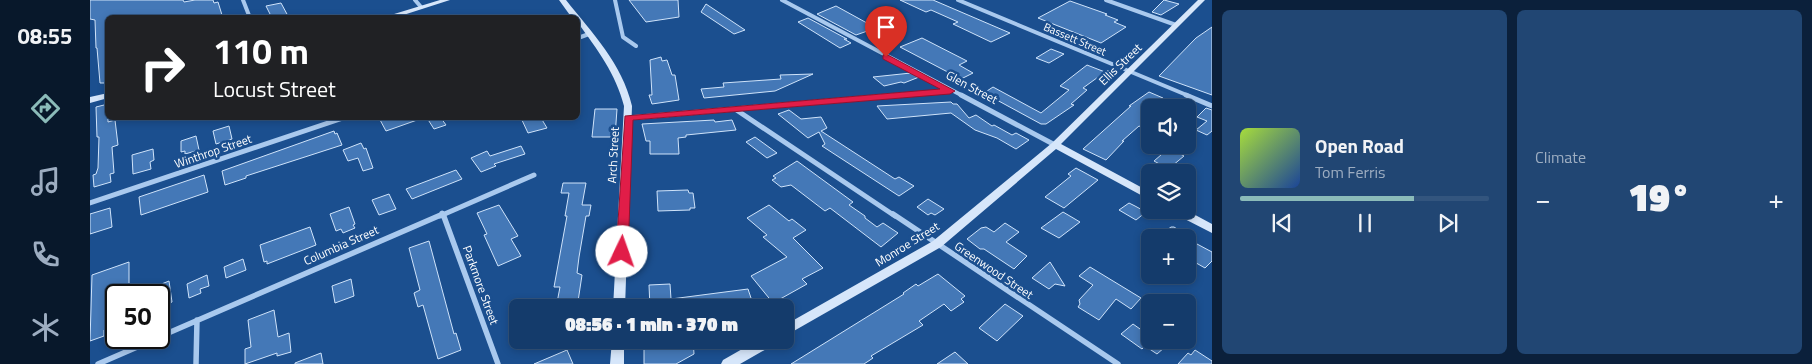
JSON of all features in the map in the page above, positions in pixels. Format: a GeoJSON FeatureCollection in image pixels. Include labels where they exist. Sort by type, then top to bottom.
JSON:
{"type":"FeatureCollection","features":[{"type":"Feature","properties":{"kind":"street"},"geometry":{"type":"LineString","coordinates":[[244,0],[249,15]]}},
{"type":"Feature","properties":{"kind":"street"},"geometry":{"type":"LineString","coordinates":[[415,0],[421,7]]}},
{"type":"Feature","properties":{"kind":"street"},"geometry":{"type":"LineString","coordinates":[[394,15],[447,0]]}},
{"type":"Feature","properties":{"kind":"street","name":"Arch Street"},"geometry":{"type":"LineString","coordinates":[[562,0],[574,15]]}},
{"type":"Feature","properties":{"kind":"street"},"geometry":{"type":"LineString","coordinates":[[615,0],[624,37],[636,46]]}},
{"type":"Feature","properties":{"kind":"street","name":"Glen Street"},"geometry":{"type":"LineString","coordinates":[[782,0],[1141,191]]}},
{"type":"Feature","properties":{"kind":"street","name":"Bassett Street"},"geometry":{"type":"LineString","coordinates":[[958,0],[1212,106]]}},
{"type":"Feature","properties":{"kind":"street"},"geometry":{"type":"LineString","coordinates":[[1106,0],[1176,25]]}},
{"type":"Feature","properties":{"kind":"street","name":"Ellis Street"},"geometry":{"type":"LineString","coordinates":[[1054,145],[1202,0]]}},
{"type":"Feature","properties":{"kind":"street","name":"Arch Street"},"geometry":{"type":"LineString","coordinates":[[580,22],[619,78],[626,97],[628,118],[619,299]]}},
{"type":"Feature","properties":{"kind":"street"},"geometry":{"type":"LineString","coordinates":[[580,37],[588,34]]}},
{"type":"Feature","properties":{"kind":"street"},"geometry":{"type":"LineString","coordinates":[[628,118],[950,91]]}},
{"type":"Feature","properties":{"kind":"street"},"geometry":{"type":"LineString","coordinates":[[90,100],[105,96]]}},
{"type":"Feature","properties":{"kind":"street","name":"Greenwood Street"},"geometry":{"type":"LineString","coordinates":[[735,109],[1118,364]]}},
{"type":"Feature","properties":{"kind":"street","name":"Winthrop Street"},"geometry":{"type":"LineString","coordinates":[[90,203],[336,120]]}},
{"type":"Feature","properties":{"kind":"street","name":"Monroe Street"},"geometry":{"type":"LineString","coordinates":[[794,326],[937,244],[1054,145]]}},
{"type":"Feature","properties":{"kind":"street","name":"Columbia Street"},"geometry":{"type":"LineString","coordinates":[[170,332],[534,175]]}},
{"type":"Feature","properties":{"kind":"street","name":"Parkmore Street"},"geometry":{"type":"LineString","coordinates":[[442,213],[498,364]]}},
{"type":"Feature","properties":{"kind":"street"},"geometry":{"type":"LineString","coordinates":[[1194,219],[1212,229]]}},
{"type":"Feature","properties":{"kind":"street"},"geometry":{"type":"LineString","coordinates":[[196,364],[197,320]]}},
{"type":"Feature","properties":{"kind":"street","name":"Columbia Street"},"geometry":{"type":"LineString","coordinates":[[98,364],[131,349]]}},
{"type":"Feature","properties":{"kind":"street"},"geometry":{"type":"LineString","coordinates":[[617,364],[618,349]]}},
{"type":"Feature","properties":{"kind":"street"},"geometry":{"type":"LineString","coordinates":[[728,364],[754,349]]}},
{"type":"Feature","properties":{"kind":"building"},"geometry":{"type":"Polygon","coordinates":[[[90,0],[183,0],[184,2],[213,0],[214,3],[218,2],[222,15],[105,15],[105,83],[100,83],[95,20],[90,19],[90,0]]]}},
{"type":"Feature","properties":{"kind":"building"},"geometry":{"type":"Polygon","coordinates":[[[629,0],[678,0],[679,17],[646,22],[629,0]]]}},
{"type":"Feature","properties":{"kind":"building"},"geometry":{"type":"Polygon","coordinates":[[[900,0],[933,0],[1010,33],[991,42],[953,24],[958,22],[931,10],[926,12],[900,0]]]}},
{"type":"Feature","properties":{"kind":"building"},"geometry":{"type":"Polygon","coordinates":[[[1164,0],[1179,4],[1161,15],[1152,12],[1164,0]]]}},
{"type":"Feature","properties":{"kind":"building"},"geometry":{"type":"Polygon","coordinates":[[[1070,1],[1107,14],[1105,15],[1118,20],[1114,22],[1126,27],[1101,43],[1038,18],[1070,1]]]}},
{"type":"Feature","properties":{"kind":"building"},"geometry":{"type":"Polygon","coordinates":[[[281,3],[287,15],[270,15],[266,6],[281,3]]]}},
{"type":"Feature","properties":{"kind":"building"},"geometry":{"type":"Polygon","coordinates":[[[706,4],[745,30],[734,34],[701,12],[706,4]]]}},
{"type":"Feature","properties":{"kind":"building"},"geometry":{"type":"Polygon","coordinates":[[[836,6],[876,28],[856,35],[817,14],[836,6]]]}},
{"type":"Feature","properties":{"kind":"building"},"geometry":{"type":"Polygon","coordinates":[[[808,18],[851,43],[840,48],[798,22],[808,18]]]}},
{"type":"Feature","properties":{"kind":"building"},"geometry":{"type":"Polygon","coordinates":[[[1212,27],[1212,95],[1159,76],[1196,38],[1212,27]]]}},
{"type":"Feature","properties":{"kind":"building"},"geometry":{"type":"Polygon","coordinates":[[[922,38],[967,61],[959,65],[973,73],[961,79],[900,47],[922,38]]]}},
{"type":"Feature","properties":{"kind":"building"},"geometry":{"type":"Polygon","coordinates":[[[1051,49],[1064,54],[1049,63],[1036,58],[1051,49]]]}},
{"type":"Feature","properties":{"kind":"building"},"geometry":{"type":"Polygon","coordinates":[[[661,57],[662,61],[667,60],[672,75],[675,75],[679,100],[652,104],[649,95],[652,95],[650,60],[661,57]]]}},
{"type":"Feature","properties":{"kind":"building"},"geometry":{"type":"Polygon","coordinates":[[[1087,65],[1105,72],[1083,88],[1087,90],[1071,104],[1074,105],[1046,124],[1041,124],[984,93],[993,87],[1041,113],[1069,90],[1060,86],[1087,65]]]}},
{"type":"Feature","properties":{"kind":"building"},"geometry":{"type":"Polygon","coordinates":[[[911,73],[919,77],[904,83],[884,86],[873,77],[911,73]]]}},
{"type":"Feature","properties":{"kind":"building"},"geometry":{"type":"Polygon","coordinates":[[[813,74],[775,91],[704,98],[701,89],[724,87],[723,83],[781,79],[780,75],[813,74]]]}},
{"type":"Feature","properties":{"kind":"building"},"geometry":{"type":"Polygon","coordinates":[[[1149,92],[1163,98],[1141,99],[1141,127],[1139,126],[1122,141],[1124,141],[1106,160],[1083,149],[1131,106],[1129,106],[1149,92]]]}},
{"type":"Feature","properties":{"kind":"building"},"geometry":{"type":"Polygon","coordinates":[[[951,102],[957,104],[969,118],[976,115],[992,126],[994,125],[1012,135],[1016,133],[1029,140],[1016,149],[997,138],[975,130],[951,113],[887,119],[877,106],[951,102]]]}},
{"type":"Feature","properties":{"kind":"building"},"geometry":{"type":"Polygon","coordinates":[[[105,105],[105,120],[108,120],[108,122],[115,120],[118,145],[112,147],[114,173],[110,174],[111,182],[94,187],[93,175],[96,174],[98,168],[99,137],[97,137],[96,107],[105,105]]]}},
{"type":"Feature","properties":{"kind":"building"},"geometry":{"type":"Polygon","coordinates":[[[1206,108],[1212,110],[1212,131],[1207,135],[1196,130],[1207,121],[1197,117],[1206,108]]]}},
{"type":"Feature","properties":{"kind":"building"},"geometry":{"type":"Polygon","coordinates":[[[595,109],[617,109],[615,137],[592,137],[595,109]]]}},
{"type":"Feature","properties":{"kind":"building"},"geometry":{"type":"Polygon","coordinates":[[[789,110],[801,119],[821,117],[827,128],[821,131],[895,179],[899,177],[914,186],[899,196],[822,146],[825,144],[819,132],[808,138],[778,114],[789,110]]]}},
{"type":"Feature","properties":{"kind":"building"},"geometry":{"type":"Polygon","coordinates":[[[380,120],[417,120],[386,131],[380,120]]]}},
{"type":"Feature","properties":{"kind":"building"},"geometry":{"type":"Polygon","coordinates":[[[428,120],[442,120],[446,125],[434,129],[428,120]]]}},
{"type":"Feature","properties":{"kind":"building"},"geometry":{"type":"Polygon","coordinates":[[[522,120],[542,120],[547,128],[528,133],[522,120]]]}},
{"type":"Feature","properties":{"kind":"building"},"geometry":{"type":"Polygon","coordinates":[[[714,120],[715,122],[732,120],[736,130],[686,135],[686,137],[678,138],[679,154],[650,154],[650,141],[646,141],[642,124],[714,120]]]}},
{"type":"Feature","properties":{"kind":"building"},"geometry":{"type":"Polygon","coordinates":[[[229,126],[232,139],[216,144],[213,131],[229,126]]]}},
{"type":"Feature","properties":{"kind":"building"},"geometry":{"type":"Polygon","coordinates":[[[334,131],[335,134],[337,133],[342,145],[246,176],[246,178],[225,185],[222,171],[334,131]]]}},
{"type":"Feature","properties":{"kind":"building"},"geometry":{"type":"Polygon","coordinates":[[[196,136],[199,150],[185,154],[185,151],[181,152],[181,141],[196,136]]]}},
{"type":"Feature","properties":{"kind":"building"},"geometry":{"type":"Polygon","coordinates":[[[755,137],[777,153],[767,158],[746,142],[755,137]]]}},
{"type":"Feature","properties":{"kind":"building"},"geometry":{"type":"Polygon","coordinates":[[[361,143],[364,149],[366,148],[373,168],[363,171],[358,158],[348,161],[343,150],[361,143]]]}},
{"type":"Feature","properties":{"kind":"building"},"geometry":{"type":"Polygon","coordinates":[[[521,146],[525,154],[494,164],[496,166],[481,172],[471,158],[487,151],[490,156],[521,146]]]}},
{"type":"Feature","properties":{"kind":"building"},"geometry":{"type":"Polygon","coordinates":[[[153,149],[154,160],[150,162],[151,169],[133,174],[132,155],[153,149]]]}},
{"type":"Feature","properties":{"kind":"building"},"geometry":{"type":"Polygon","coordinates":[[[1162,154],[1180,154],[1184,156],[1174,164],[1160,164],[1154,161],[1162,154]]]}},
{"type":"Feature","properties":{"kind":"building"},"geometry":{"type":"Polygon","coordinates":[[[797,161],[853,202],[849,205],[877,227],[883,223],[898,233],[881,247],[830,208],[825,211],[791,185],[781,187],[772,180],[776,178],[773,176],[797,161]]]}},
{"type":"Feature","properties":{"kind":"building"},"geometry":{"type":"Polygon","coordinates":[[[1076,168],[1098,180],[1064,208],[1045,197],[1071,176],[1068,174],[1076,168]]]}},
{"type":"Feature","properties":{"kind":"building"},"geometry":{"type":"Polygon","coordinates":[[[456,170],[462,179],[412,199],[406,189],[456,170]]]}},
{"type":"Feature","properties":{"kind":"building"},"geometry":{"type":"Polygon","coordinates":[[[204,175],[208,192],[141,215],[139,197],[204,175]]]}},
{"type":"Feature","properties":{"kind":"building"},"geometry":{"type":"Polygon","coordinates":[[[563,183],[586,183],[582,205],[591,205],[589,216],[586,216],[579,257],[577,273],[582,275],[578,299],[558,299],[560,287],[554,287],[567,216],[565,216],[569,193],[561,193],[563,183]]]}},
{"type":"Feature","properties":{"kind":"building"},"geometry":{"type":"Polygon","coordinates":[[[688,190],[689,193],[693,193],[695,208],[690,208],[690,210],[658,211],[657,191],[688,190]]]}},
{"type":"Feature","properties":{"kind":"building"},"geometry":{"type":"Polygon","coordinates":[[[389,194],[396,209],[379,215],[372,200],[389,194]]]}},
{"type":"Feature","properties":{"kind":"building"},"geometry":{"type":"Polygon","coordinates":[[[928,199],[944,209],[935,215],[931,213],[928,215],[917,207],[928,199]]]}},
{"type":"Feature","properties":{"kind":"building"},"geometry":{"type":"Polygon","coordinates":[[[1129,203],[1141,209],[1141,216],[1136,220],[1119,210],[1129,203]]]}},
{"type":"Feature","properties":{"kind":"building"},"geometry":{"type":"Polygon","coordinates":[[[499,205],[518,236],[511,239],[521,256],[498,266],[484,235],[487,234],[477,213],[499,205]]]}},
{"type":"Feature","properties":{"kind":"building"},"geometry":{"type":"Polygon","coordinates":[[[769,205],[789,221],[792,219],[806,230],[793,238],[823,268],[802,279],[807,284],[780,299],[770,299],[751,276],[787,257],[763,237],[767,235],[747,218],[769,205]]]}},
{"type":"Feature","properties":{"kind":"building"},"geometry":{"type":"Polygon","coordinates":[[[349,207],[355,228],[343,233],[341,229],[336,231],[330,214],[349,207]]]}},
{"type":"Feature","properties":{"kind":"building"},"geometry":{"type":"Polygon","coordinates":[[[110,208],[112,227],[90,234],[90,214],[110,208]]]}},
{"type":"Feature","properties":{"kind":"building"},"geometry":{"type":"Polygon","coordinates":[[[1063,212],[1080,222],[1059,238],[1041,228],[1063,212]]]}},
{"type":"Feature","properties":{"kind":"building"},"geometry":{"type":"Polygon","coordinates":[[[1005,223],[1019,232],[1006,242],[1027,256],[1014,269],[967,239],[981,228],[986,227],[994,232],[1005,223]]]}},
{"type":"Feature","properties":{"kind":"building"},"geometry":{"type":"Polygon","coordinates":[[[310,227],[316,245],[267,264],[267,261],[264,262],[260,245],[310,227]]]}},
{"type":"Feature","properties":{"kind":"building"},"geometry":{"type":"Polygon","coordinates":[[[429,241],[454,334],[456,333],[461,350],[438,359],[423,305],[418,307],[414,293],[420,290],[409,248],[429,241]]]}},
{"type":"Feature","properties":{"kind":"building"},"geometry":{"type":"Polygon","coordinates":[[[1196,245],[1212,252],[1212,261],[1205,268],[1196,263],[1196,245]]]}},
{"type":"Feature","properties":{"kind":"building"},"geometry":{"type":"Polygon","coordinates":[[[243,259],[246,270],[226,278],[224,267],[243,259]]]}},
{"type":"Feature","properties":{"kind":"building"},"geometry":{"type":"Polygon","coordinates":[[[129,262],[129,284],[105,284],[104,336],[90,341],[92,275],[129,262]]]}},
{"type":"Feature","properties":{"kind":"building"},"geometry":{"type":"Polygon","coordinates":[[[1050,262],[1065,286],[1055,284],[1049,289],[1032,278],[1050,262]]]}},
{"type":"Feature","properties":{"kind":"building"},"geometry":{"type":"Polygon","coordinates":[[[1090,267],[1141,298],[1131,309],[1116,299],[1099,320],[1078,307],[1080,304],[1079,300],[1093,285],[1079,276],[1090,267]]]}},
{"type":"Feature","properties":{"kind":"building"},"geometry":{"type":"Polygon","coordinates":[[[938,274],[965,296],[961,299],[964,302],[951,311],[944,304],[919,321],[923,325],[871,356],[873,358],[864,364],[791,364],[904,294],[916,284],[918,286],[938,274]]]}},
{"type":"Feature","properties":{"kind":"building"},"geometry":{"type":"Polygon","coordinates":[[[207,275],[209,286],[200,289],[201,293],[189,298],[187,284],[207,275]]]}},
{"type":"Feature","properties":{"kind":"building"},"geometry":{"type":"Polygon","coordinates":[[[351,279],[354,296],[335,303],[332,286],[351,279]]]}},
{"type":"Feature","properties":{"kind":"building"},"geometry":{"type":"Polygon","coordinates":[[[670,284],[671,299],[650,299],[649,285],[670,284]]]}},
{"type":"Feature","properties":{"kind":"building"},"geometry":{"type":"Polygon","coordinates":[[[748,289],[751,299],[671,299],[748,289]]]}},
{"type":"Feature","properties":{"kind":"building"},"geometry":{"type":"Polygon","coordinates":[[[1005,304],[1023,316],[997,341],[979,328],[1005,304]]]}},
{"type":"Feature","properties":{"kind":"building"},"geometry":{"type":"Polygon","coordinates":[[[274,310],[278,337],[289,333],[291,352],[277,356],[277,353],[245,364],[245,349],[251,347],[248,320],[274,310]]]}},
{"type":"Feature","properties":{"kind":"building"},"geometry":{"type":"Polygon","coordinates":[[[1133,324],[1141,330],[1141,348],[1121,334],[1133,324]]]}},
{"type":"Feature","properties":{"kind":"building"},"geometry":{"type":"Polygon","coordinates":[[[644,349],[694,349],[694,354],[676,364],[644,364],[644,349]]]}},
{"type":"Feature","properties":{"kind":"building"},"geometry":{"type":"Polygon","coordinates":[[[1150,349],[1163,349],[1157,354],[1150,349]]]}},
{"type":"Feature","properties":{"kind":"building"},"geometry":{"type":"Polygon","coordinates":[[[567,350],[573,364],[534,364],[567,350]]]}},
{"type":"Feature","properties":{"kind":"building"},"geometry":{"type":"Polygon","coordinates":[[[1195,350],[1212,361],[1212,364],[1178,364],[1188,353],[1191,355],[1195,350]]]}},
{"type":"Feature","properties":{"kind":"building"},"geometry":{"type":"Polygon","coordinates":[[[955,352],[968,364],[937,364],[955,352]]]}},
{"type":"Feature","properties":{"kind":"building"},"geometry":{"type":"Polygon","coordinates":[[[321,353],[323,364],[295,364],[295,363],[321,353]]]}},
{"type":"Feature","properties":{"kind":"route"},"geometry":{"type":"LineString","coordinates":[[622,252],[628,118],[950,91],[886,57]]}}]}
